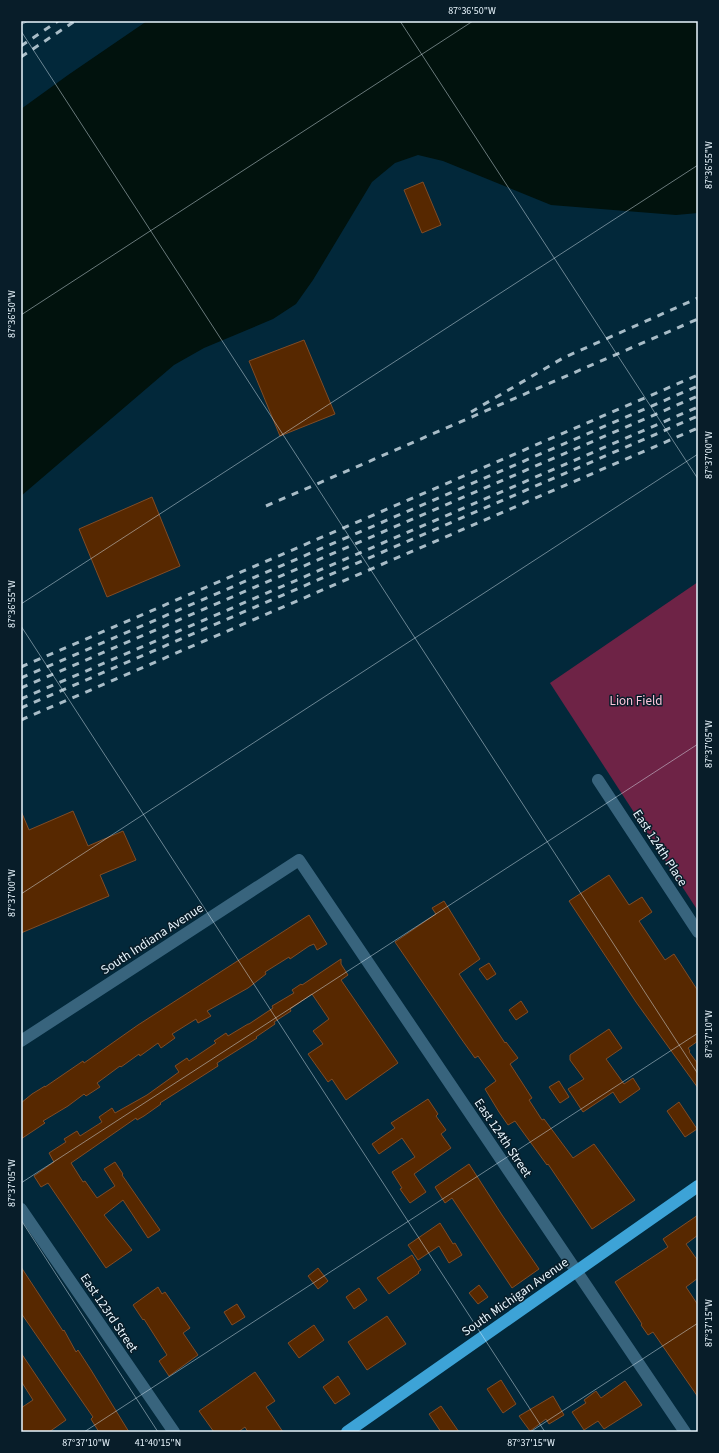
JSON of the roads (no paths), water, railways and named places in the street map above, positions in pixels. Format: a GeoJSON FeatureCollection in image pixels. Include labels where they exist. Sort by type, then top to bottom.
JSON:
{"type":"FeatureCollection","features":[{"type":"Feature","properties":{"kind":"main road","name":"South Michigan Avenue"},"geometry":{"type":"LineString","coordinates":[[347,1432],[698,1186]]}},
{"type":"Feature","properties":{"kind":"street","name":"East 124th Place"},"geometry":{"type":"LineString","coordinates":[[598,780],[698,932]]}},
{"type":"Feature","properties":{"kind":"street","name":"South Indiana Avenue"},"geometry":{"type":"LineString","coordinates":[[21,1041],[299,860]]}},
{"type":"Feature","properties":{"kind":"street","name":"East 124th Street"},"geometry":{"type":"LineString","coordinates":[[299,860],[685,1432]]}},
{"type":"Feature","properties":{"kind":"street","name":"East 123rd Street"},"geometry":{"type":"LineString","coordinates":[[21,1209],[174,1432]]}},
{"type":"Feature","properties":{"kind":"railway"},"geometry":{"type":"LineString","coordinates":[[21,46],[58,21]]}},
{"type":"Feature","properties":{"kind":"railway"},"geometry":{"type":"LineString","coordinates":[[21,57],[75,21]]}},
{"type":"Feature","properties":{"kind":"railway"},"geometry":{"type":"LineString","coordinates":[[471,412],[563,358],[698,298]]}},
{"type":"Feature","properties":{"kind":"railway"},"geometry":{"type":"LineString","coordinates":[[266,506],[698,319]]}},
{"type":"Feature","properties":{"kind":"railway"},"geometry":{"type":"LineString","coordinates":[[21,667],[698,375]]}},
{"type":"Feature","properties":{"kind":"railway"},"geometry":{"type":"LineString","coordinates":[[21,678],[698,386]]}},
{"type":"Feature","properties":{"kind":"railway"},"geometry":{"type":"LineString","coordinates":[[21,688],[698,396]]}},
{"type":"Feature","properties":{"kind":"railway"},"geometry":{"type":"LineString","coordinates":[[21,699],[698,407]]}},
{"type":"Feature","properties":{"kind":"railway"},"geometry":{"type":"LineString","coordinates":[[21,708],[698,416]]}},
{"type":"Feature","properties":{"kind":"railway"},"geometry":{"type":"LineString","coordinates":[[21,720],[698,428]]}},
{"type":"Feature","properties":{"kind":"park label","name":"Lion Field"},"geometry":{"type":"Point","coordinates":[636,701]}}]}
